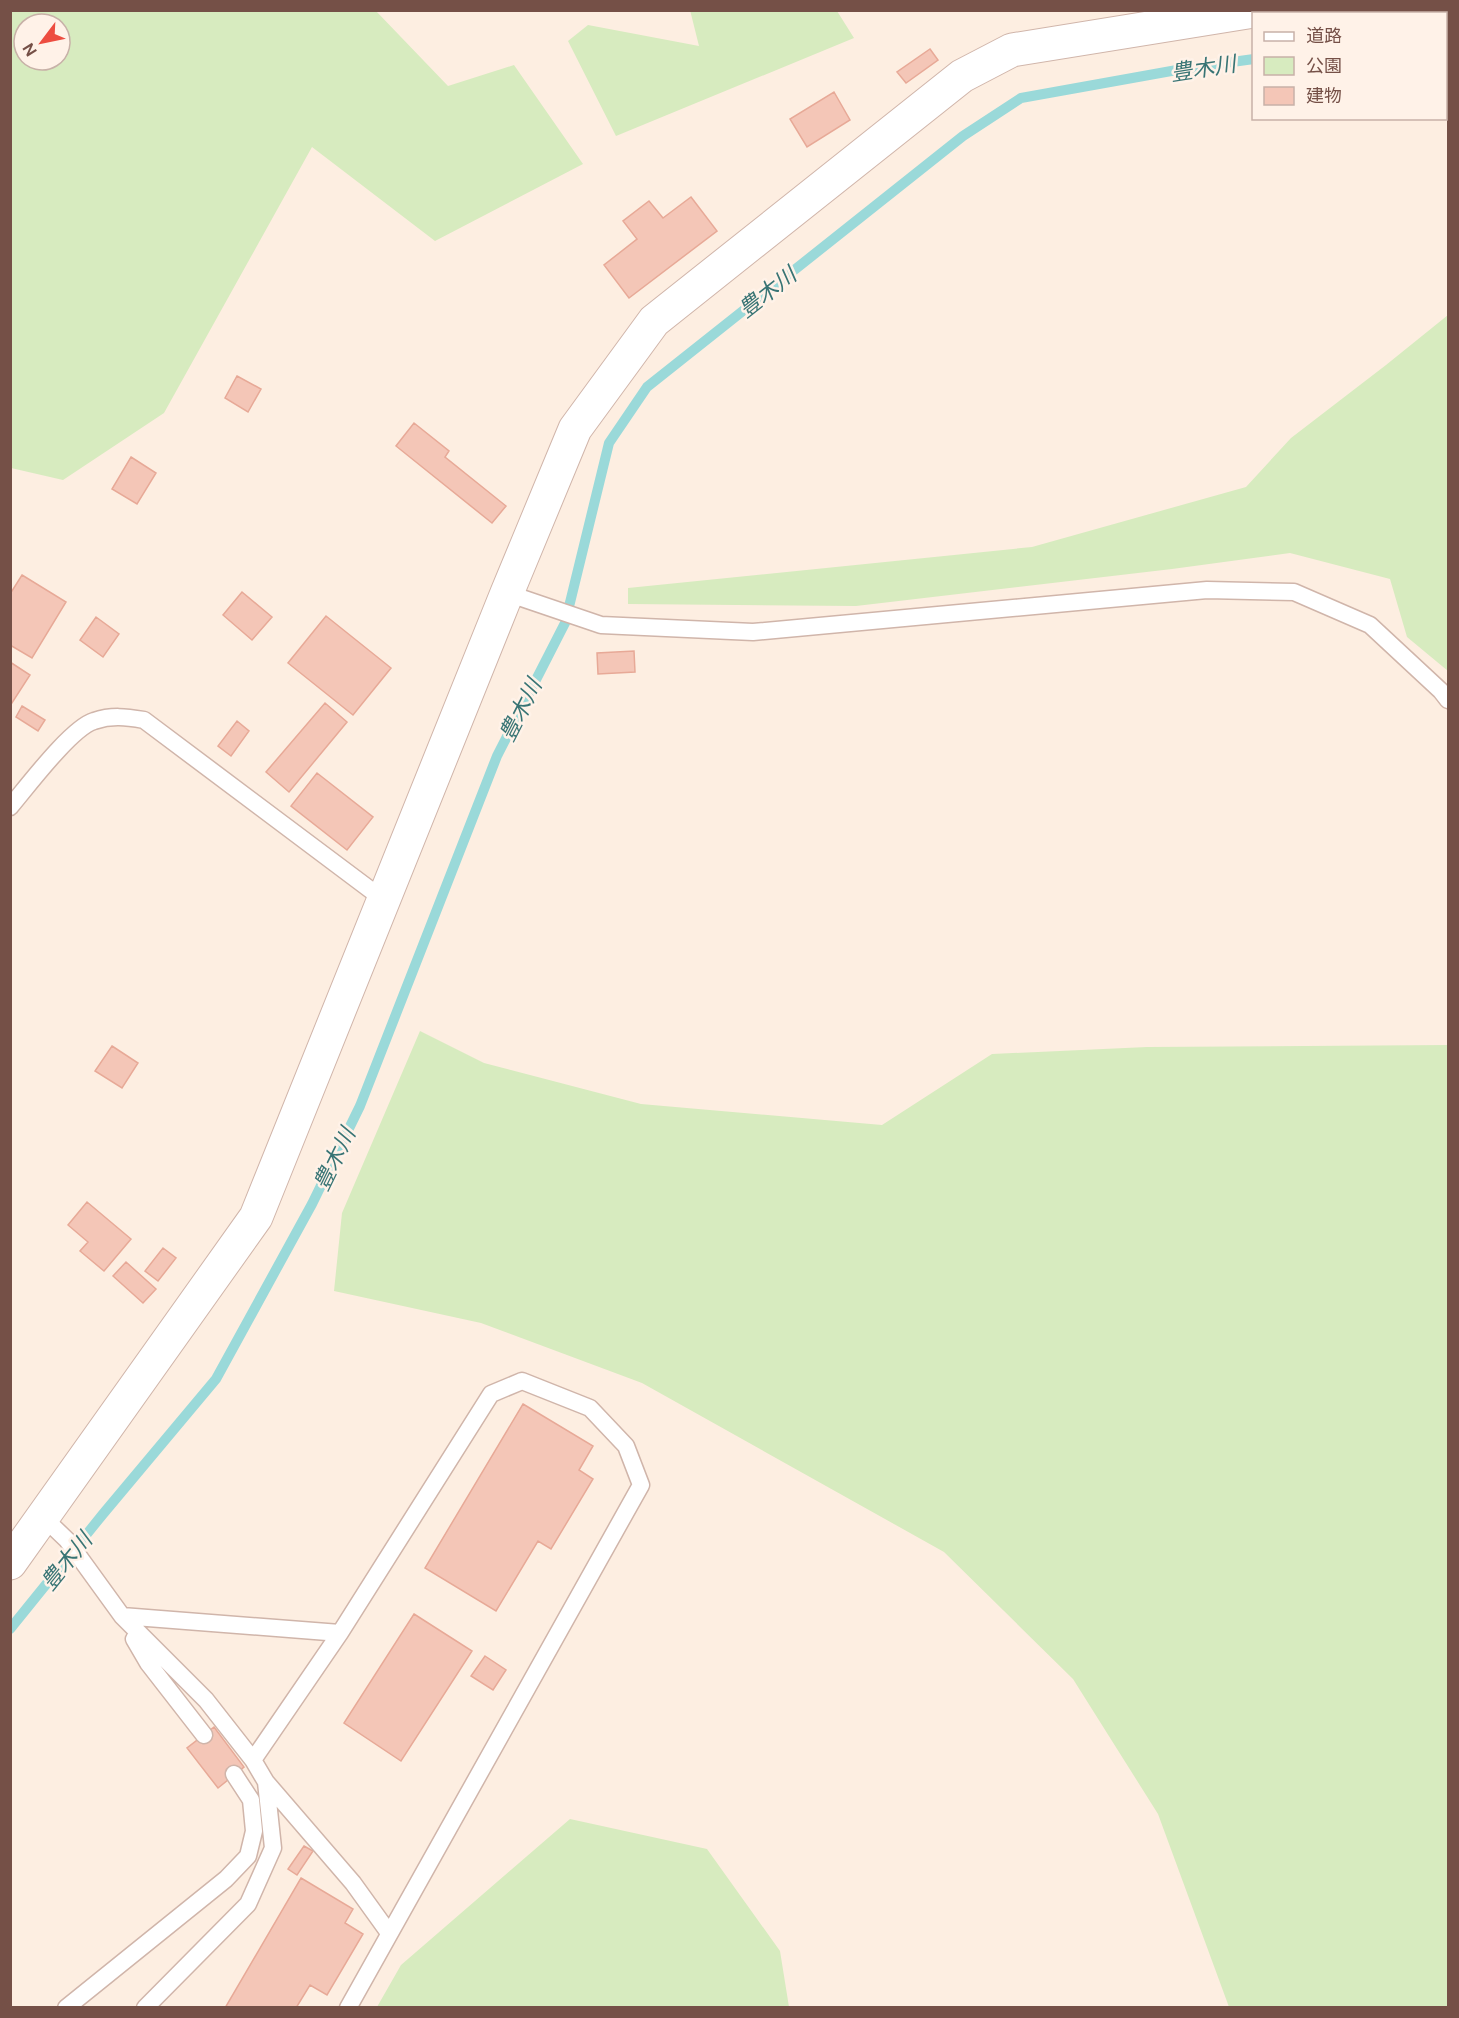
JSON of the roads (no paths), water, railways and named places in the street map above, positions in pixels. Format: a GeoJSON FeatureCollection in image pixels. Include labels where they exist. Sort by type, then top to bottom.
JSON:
{"type":"FeatureCollection","features":[{"type":"Feature","properties":{"kind":"street"},"geometry":{"type":"LineString","coordinates":[[10,1563],[56,1529],[256,1217],[575,429],[654,321],[962,75],[1012,50],[1260,10]]}},
{"type":"Feature","properties":{"kind":"lane"},"geometry":{"type":"LineString","coordinates":[[507,593],[602,625],[753,632],[1207,591],[1294,592],[1370,625],[1449,700]]}},
{"type":"Feature","properties":{"kind":"lane"},"geometry":{"type":"LineString","coordinates":[[10,807],[64,743],[91,721],[119,716],[144,720],[384,900]]}},
{"type":"Feature","properties":{"kind":"lane"},"geometry":{"type":"LineString","coordinates":[[253,1760],[340,1633],[491,1394],[522,1381],[590,1408],[626,1446],[641,1485],[348,2007]]}},
{"type":"Feature","properties":{"kind":"lane"},"geometry":{"type":"LineString","coordinates":[[56,1529],[122,1616],[148,1663],[204,1735]]}},
{"type":"Feature","properties":{"kind":"lane"},"geometry":{"type":"LineString","coordinates":[[122,1616],[340,1633]]}},
{"type":"Feature","properties":{"kind":"lane"},"geometry":{"type":"LineString","coordinates":[[122,1616],[206,1700],[253,1760],[266,1782],[353,1883],[389,1933]]}},
{"type":"Feature","properties":{"kind":"lane"},"geometry":{"type":"LineString","coordinates":[[66,2007],[226,1879],[248,1856],[254,1831],[251,1800],[234,1774]]}},
{"type":"Feature","properties":{"kind":"lane"},"geometry":{"type":"LineString","coordinates":[[145,2007],[248,1904],[273,1848],[266,1782]]}},
{"type":"Feature","properties":{"kind":"waterway","name":"豊木川"},"geometry":{"type":"LineString","coordinates":[[10,1629],[216,1379],[312,1204],[360,1106],[497,756],[565,623],[609,443],[647,387],[963,136],[1021,98],[1188,68],[1252,59]]}}]}
